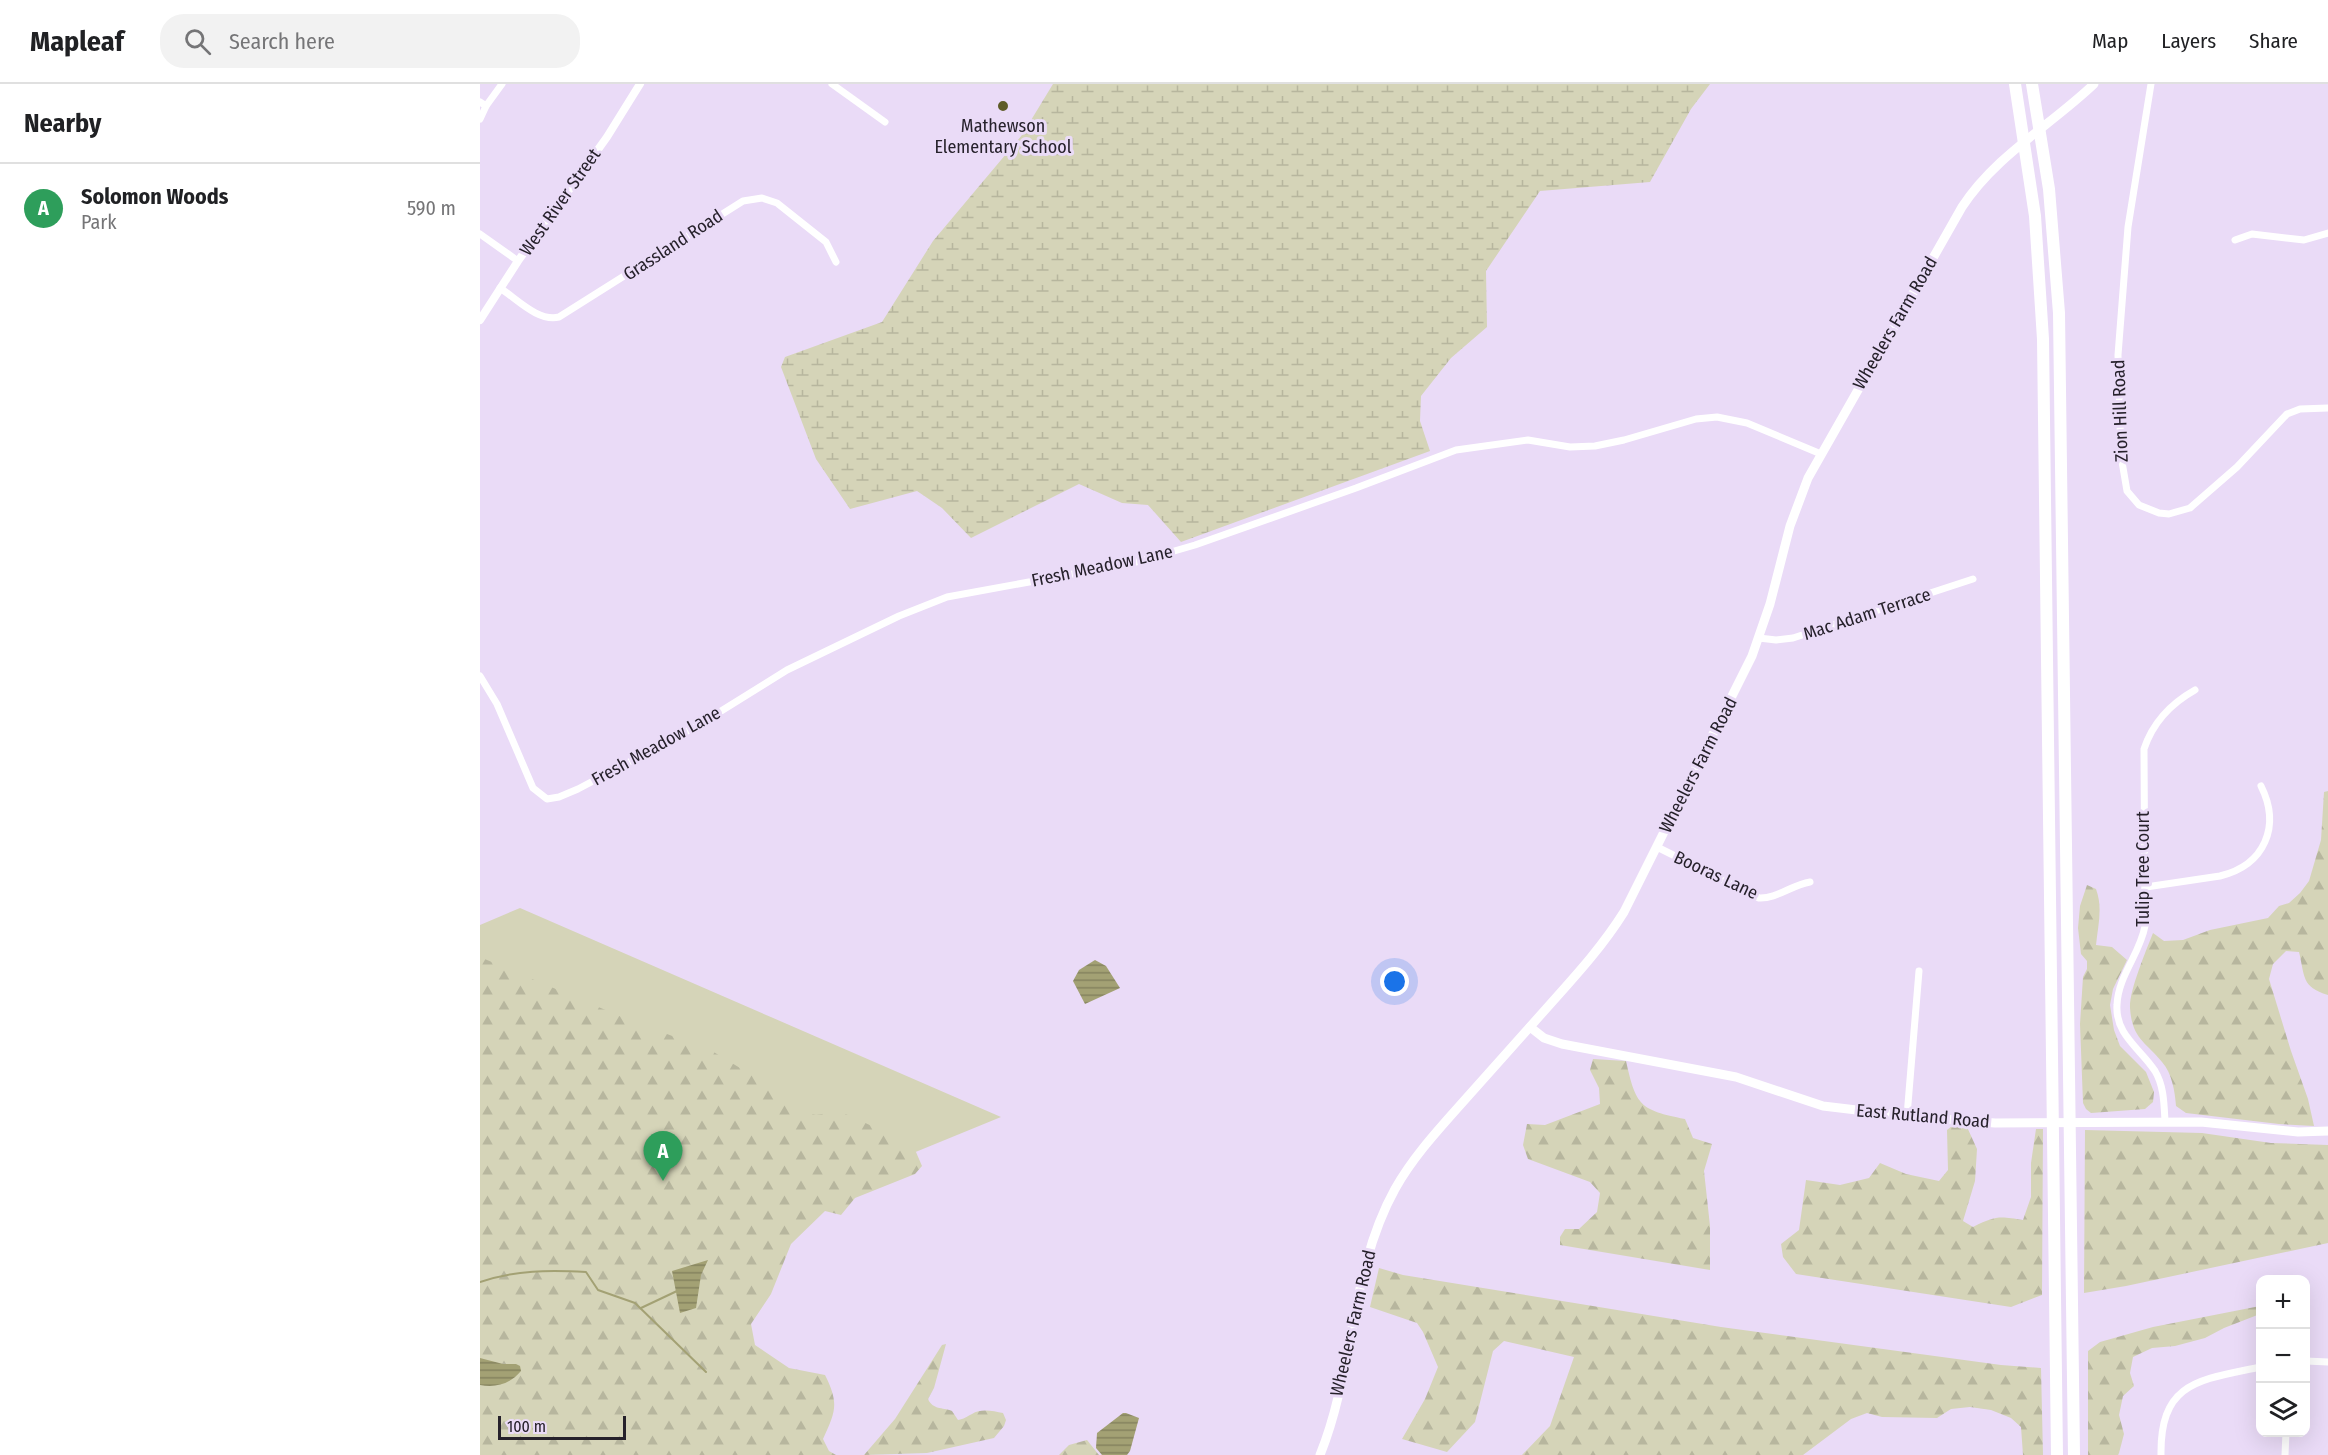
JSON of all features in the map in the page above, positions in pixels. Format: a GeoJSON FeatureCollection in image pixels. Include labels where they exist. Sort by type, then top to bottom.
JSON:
{"type":"FeatureCollection","features":[{"type":"Feature","properties":{"kind":"highway"},"geometry":{"type":"LineString","coordinates":[[2015,84],[2031,185],[2042,308],[2057,1455]]}},
{"type":"Feature","properties":{"kind":"highway"},"geometry":{"type":"LineString","coordinates":[[2032,84],[2049,189],[2059,313],[2074,1455]]}},
{"type":"Feature","properties":{"kind":"main road","name":"Wheelers Farm Road"},"geometry":{"type":"LineString","coordinates":[[1320,1455],[1336,1400],[1365,1264],[1388,1202],[1403,1175],[1428,1141],[1608,936],[1624,912],[1738,686],[1759,638],[1795,512],[1821,454],[1962,207],[1981,181],[2006,156],[2094,84]]}},
{"type":"Feature","properties":{"kind":"main road","name":"East Rutland Road"},"geometry":{"type":"LineString","coordinates":[[1530,1027],[1549,1040],[1583,1049],[1736,1077],[1823,1106],[1961,1121],[2038,1124],[2165,1121],[2229,1124],[2298,1132],[2328,1131]]}},
{"type":"Feature","properties":{"kind":"street"},"geometry":{"type":"LineString","coordinates":[[480,119],[483,104],[502,84]]}},
{"type":"Feature","properties":{"kind":"street","name":"West River Street"},"geometry":{"type":"LineString","coordinates":[[480,320],[518,261],[595,154],[640,84]]}},
{"type":"Feature","properties":{"kind":"street"},"geometry":{"type":"LineString","coordinates":[[832,84],[885,122]]}},
{"type":"Feature","properties":{"kind":"street","name":"Zion Hill Road"},"geometry":{"type":"LineString","coordinates":[[2151,84],[2128,226],[2118,356],[2121,456],[2127,491],[2139,505],[2159,513],[2169,514],[2190,508],[2237,467],[2287,414],[2300,409],[2328,408]]}},
{"type":"Feature","properties":{"kind":"street","name":"Grassland Road"},"geometry":{"type":"LineString","coordinates":[[500,288],[542,316],[559,317],[743,201],[758,197],[777,203],[826,242],[836,262]]}},
{"type":"Feature","properties":{"kind":"street"},"geometry":{"type":"LineString","coordinates":[[2235,240],[2252,234],[2304,240],[2328,233]]}},
{"type":"Feature","properties":{"kind":"street"},"geometry":{"type":"LineString","coordinates":[[480,234],[518,261]]}},
{"type":"Feature","properties":{"kind":"street","name":"Fresh Meadow Lane"},"geometry":{"type":"LineString","coordinates":[[480,676],[497,704],[533,788],[542,797],[553,798],[578,789],[697,726],[787,670],[915,609],[962,593],[1133,563],[1195,545],[1456,450],[1517,440],[1570,447],[1595,446],[1696,419],[1717,417],[1747,423],[1821,454]]}},
{"type":"Feature","properties":{"kind":"street","name":"Mac Adam Terrace"},"geometry":{"type":"LineString","coordinates":[[1759,638],[1776,640],[1793,638],[1973,579]]}},
{"type":"Feature","properties":{"kind":"street","name":"Tulip Tree Court"},"geometry":{"type":"LineString","coordinates":[[2165,1121],[2163,1093],[2156,1073],[2126,1037],[2117,1015],[2118,992],[2143,938],[2146,887],[2144,749],[2158,719],[2175,703],[2195,690]]}},
{"type":"Feature","properties":{"kind":"street"},"geometry":{"type":"LineString","coordinates":[[2146,887],[2220,876],[2247,864],[2261,849],[2269,827],[2269,806],[2260,786]]}},
{"type":"Feature","properties":{"kind":"street","name":"Booras Lane"},"geometry":{"type":"LineString","coordinates":[[1657,847],[1759,898],[1771,897],[1789,887],[1810,882]]}},
{"type":"Feature","properties":{"kind":"street"},"geometry":{"type":"LineString","coordinates":[[1907,1116],[1919,971]]}},
{"type":"Feature","properties":{"kind":"street"},"geometry":{"type":"LineString","coordinates":[[2310,1361],[2328,1362]]}},
{"type":"Feature","properties":{"kind":"street"},"geometry":{"type":"LineString","coordinates":[[2161,1455],[2164,1418],[2168,1408],[2180,1394],[2196,1383],[2207,1379],[2256,1368]]}},
{"type":"Feature","properties":{"kind":"street"},"geometry":{"type":"LineString","coordinates":[[2285,1455],[2286,1437]]}},
{"type":"Feature","properties":{"kind":"green space"},"geometry":{"type":"Polygon","coordinates":[[[1053,84],[1710,84],[1691,109],[1650,182],[1540,191],[1486,271],[1487,327],[1451,358],[1421,396],[1420,421],[1430,451],[1181,542],[1148,505],[1122,503],[1079,484],[971,538],[942,508],[917,491],[850,509],[816,459],[781,367],[785,357],[882,322],[933,241],[1022,135],[1053,84]]]}},
{"type":"Feature","properties":{"kind":"green space"},"geometry":{"type":"Polygon","coordinates":[[[2328,791],[2328,995],[2313,988],[2306,980],[2299,952],[2286,951],[2273,964],[2269,979],[2308,1099],[2314,1126],[2186,1113],[2176,1106],[2172,1083],[2165,1066],[2141,1039],[2131,1018],[2132,992],[2153,933],[2164,941],[2183,940],[2210,930],[2268,918],[2279,906],[2289,903],[2309,881],[2321,840],[2324,792],[2328,791]]]}},
{"type":"Feature","properties":{"kind":"green space"},"geometry":{"type":"Polygon","coordinates":[[[2087,885],[2096,889],[2099,903],[2096,945],[2112,947],[2127,960],[2113,989],[2110,1005],[2114,1030],[2120,1046],[2146,1072],[2154,1092],[2153,1102],[2145,1109],[2091,1113],[2083,1103],[2080,1024],[2083,977],[2087,969],[2087,961],[2081,954],[2078,928],[2080,906],[2087,885]]]}},
{"type":"Feature","properties":{"kind":"green space"},"geometry":{"type":"Polygon","coordinates":[[[520,908],[1001,1117],[896,1160],[480,1455],[480,925],[520,908]]]}},
{"type":"Feature","properties":{"kind":"green space"},"geometry":{"type":"Polygon","coordinates":[[[480,957],[622,1017],[712,1051],[740,1068],[784,1087],[795,1109],[816,1115],[839,1111],[896,1137],[916,1152],[922,1166],[915,1174],[855,1198],[841,1215],[825,1211],[791,1244],[771,1294],[751,1324],[755,1345],[789,1368],[825,1375],[834,1400],[834,1407],[823,1439],[829,1451],[836,1455],[480,1455],[480,957]]]}},
{"type":"Feature","properties":{"kind":"green space"},"geometry":{"type":"Polygon","coordinates":[[[1593,1059],[1626,1061],[1633,1088],[1642,1104],[1649,1109],[1685,1119],[1693,1138],[1712,1144],[1704,1171],[1710,1226],[1710,1270],[1560,1245],[1560,1237],[1565,1229],[1579,1229],[1597,1212],[1600,1193],[1590,1182],[1528,1159],[1523,1145],[1527,1124],[1545,1125],[1600,1104],[1599,1088],[1590,1070],[1593,1059]]]}},
{"type":"Feature","properties":{"kind":"green space"},"geometry":{"type":"Polygon","coordinates":[[[1952,1126],[1967,1127],[1977,1149],[1975,1181],[1963,1221],[1973,1227],[1997,1218],[2023,1220],[2031,1197],[2031,1163],[2036,1129],[2043,1129],[2042,1295],[2011,1307],[1796,1274],[1783,1257],[1781,1244],[1799,1230],[1806,1180],[1840,1185],[1869,1178],[1880,1163],[1906,1174],[1939,1181],[1948,1170],[1947,1130],[1952,1126]]]}},
{"type":"Feature","properties":{"kind":"green space"},"geometry":{"type":"Polygon","coordinates":[[[2085,1130],[2202,1133],[2271,1143],[2328,1145],[2328,1243],[2084,1293],[2085,1130]]]}},
{"type":"Feature","properties":{"kind":"green space"},"geometry":{"type":"Polygon","coordinates":[[[1379,1268],[1403,1275],[1721,1327],[2001,1365],[2041,1368],[2043,1455],[2023,1455],[2021,1427],[2011,1418],[1991,1410],[1970,1407],[1951,1409],[1937,1418],[1882,1417],[1867,1413],[1851,1419],[1803,1455],[1522,1455],[1550,1426],[1574,1357],[1504,1341],[1493,1351],[1475,1422],[1447,1452],[1402,1439],[1425,1399],[1438,1367],[1417,1323],[1370,1307],[1379,1268]]]}},
{"type":"Feature","properties":{"kind":"green space"},"geometry":{"type":"Polygon","coordinates":[[[2256,1307],[2256,1316],[2205,1338],[2175,1346],[2152,1348],[2133,1357],[2130,1373],[2134,1386],[2123,1396],[2119,1415],[2124,1434],[2119,1453],[2118,1455],[2088,1455],[2088,1351],[2100,1342],[2153,1327],[2256,1307]]]}},
{"type":"Feature","properties":{"kind":"green space"},"geometry":{"type":"Polygon","coordinates":[[[946,1344],[934,1388],[928,1399],[930,1403],[935,1407],[952,1411],[958,1420],[979,1411],[1003,1413],[1006,1420],[1004,1426],[994,1438],[927,1453],[864,1455],[895,1419],[942,1345],[946,1344]]]}},
{"type":"Feature","properties":{"kind":"green space"},"geometry":{"type":"Polygon","coordinates":[[[1087,1440],[1099,1455],[1059,1455],[1069,1445],[1087,1440]]]}},
{"type":"Feature","properties":{"kind":"shaded area"},"geometry":{"type":"Polygon","coordinates":[[[1095,960],[1106,966],[1120,988],[1085,1004],[1073,981],[1079,970],[1095,960]]]}},
{"type":"Feature","properties":{"kind":"shaded area"},"geometry":{"type":"Polygon","coordinates":[[[708,1260],[701,1275],[696,1308],[680,1313],[672,1271],[708,1260]]]}},
{"type":"Feature","properties":{"kind":"shaded area"},"geometry":{"type":"Polygon","coordinates":[[[480,1358],[503,1364],[516,1364],[520,1366],[521,1371],[502,1384],[480,1385],[480,1358]]]}},
{"type":"Feature","properties":{"kind":"shaded area"},"geometry":{"type":"Polygon","coordinates":[[[1123,1413],[1139,1418],[1130,1451],[1127,1455],[1102,1455],[1096,1448],[1097,1433],[1123,1413]]]}},
{"type":"Feature","properties":{"kind":"waterway"},"geometry":{"type":"LineString","coordinates":[[480,1282],[507,1275],[533,1272],[586,1272],[598,1290],[635,1303],[706,1372]]}},
{"type":"Feature","properties":{"kind":"waterway"},"geometry":{"type":"LineString","coordinates":[[641,1308],[677,1291]]}},
{"type":"Feature","properties":{"kind":"place","name":"Mathewson Elementary School"},"geometry":{"type":"Point","coordinates":[1003,106]}},
{"type":"Feature","properties":{"kind":"place","name":"Solomon Woods"},"geometry":{"type":"Point","coordinates":[663,1181]}}]}
